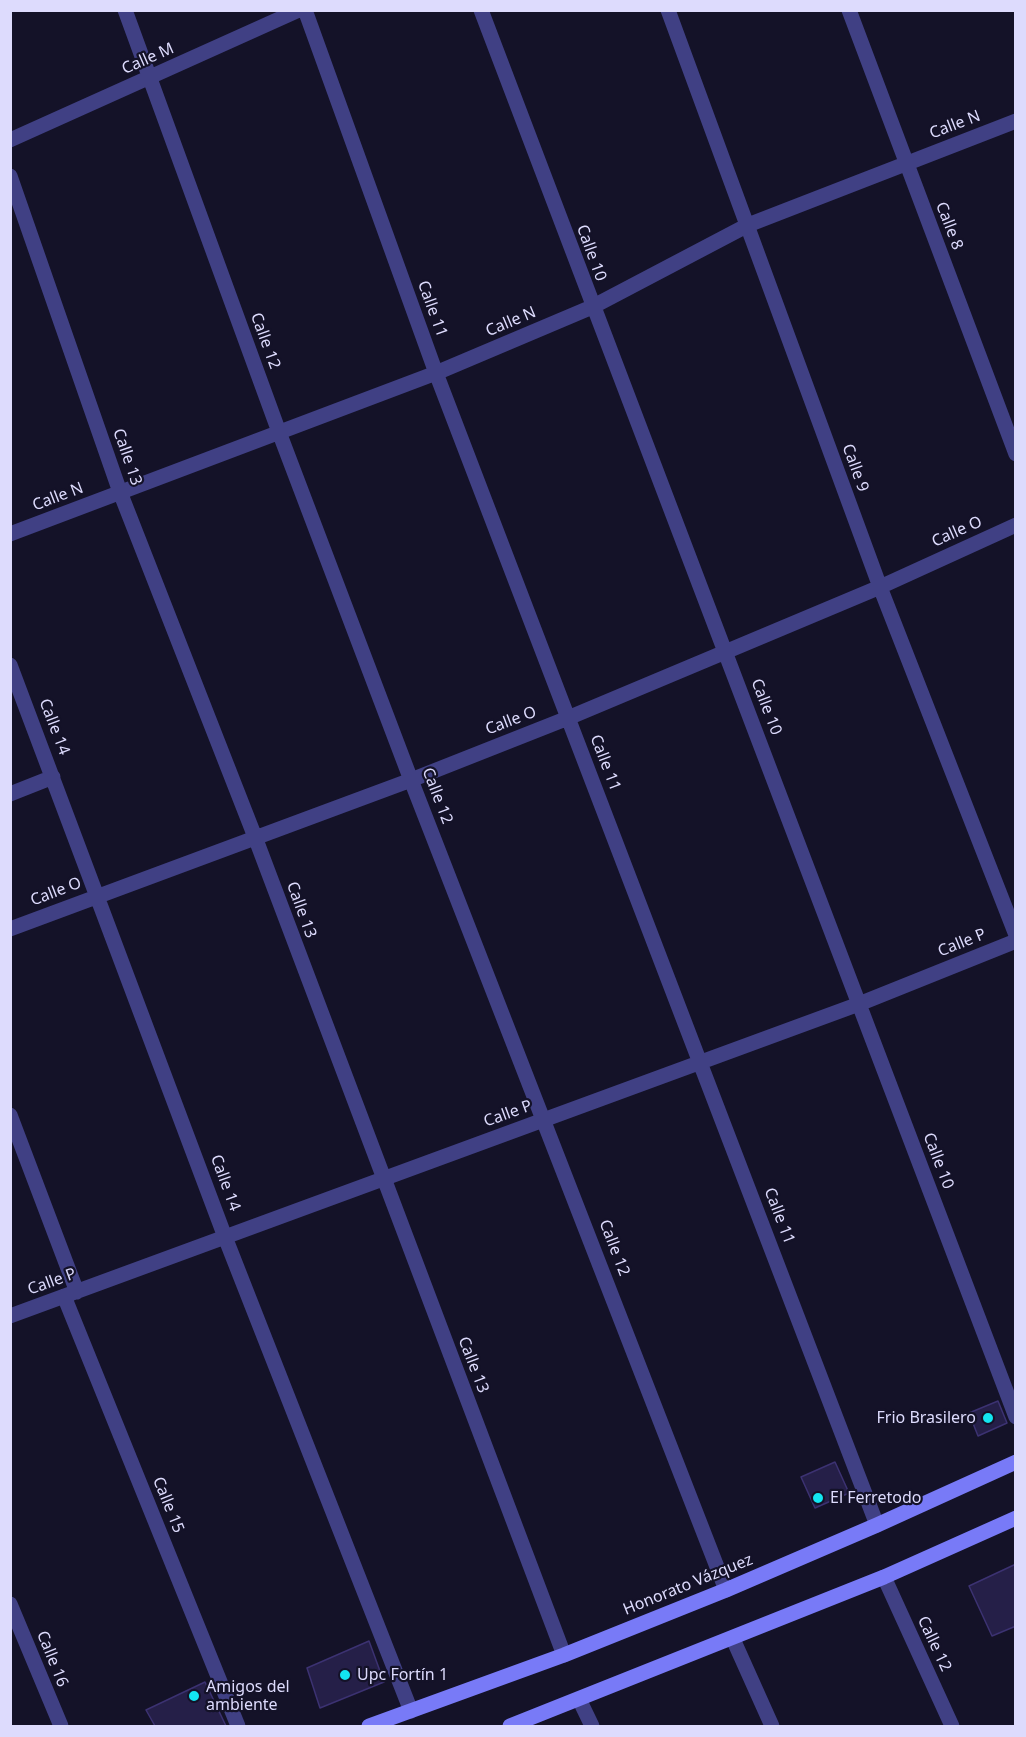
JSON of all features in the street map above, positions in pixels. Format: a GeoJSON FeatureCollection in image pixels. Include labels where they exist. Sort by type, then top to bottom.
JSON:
{"type":"FeatureCollection","features":[{"type":"Feature","properties":{"kind":"street","name":"Calle 12"},"geometry":{"type":"LineString","coordinates":[[125,10],[279,432],[411,780],[726,1590]]}},
{"type":"Feature","properties":{"kind":"street","name":"Calle M"},"geometry":{"type":"LineString","coordinates":[[10,140],[299,10]]}},
{"type":"Feature","properties":{"kind":"street","name":"Calle 11"},"geometry":{"type":"LineString","coordinates":[[305,10],[436,373],[877,1526]]}},
{"type":"Feature","properties":{"kind":"street","name":"Calle 10"},"geometry":{"type":"LineString","coordinates":[[482,10],[592,307],[726,651],[1016,1417]]}},
{"type":"Feature","properties":{"kind":"street","name":"Calle 9"},"geometry":{"type":"LineString","coordinates":[[668,10],[880,586],[1016,935]]}},
{"type":"Feature","properties":{"kind":"street","name":"Calle 8"},"geometry":{"type":"LineString","coordinates":[[849,10],[1016,454]]}},
{"type":"Feature","properties":{"kind":"street","name":"Calle N"},"geometry":{"type":"LineString","coordinates":[[10,534],[436,373],[592,307],[748,225],[1016,121]]}},
{"type":"Feature","properties":{"kind":"street","name":"Calle 13"},"geometry":{"type":"LineString","coordinates":[[10,176],[120,492],[255,837],[564,1654]]}},
{"type":"Feature","properties":{"kind":"street","name":"Calle O"},"geometry":{"type":"LineString","coordinates":[[10,929],[99,894],[411,780],[568,718],[880,586],[1016,525]]}},
{"type":"Feature","properties":{"kind":"street","name":"Calle 14"},"geometry":{"type":"LineString","coordinates":[[10,665],[99,894],[225,1237],[411,1711]]}},
{"type":"Feature","properties":{"kind":"street"},"geometry":{"type":"LineString","coordinates":[[10,794],[53,777]]}},
{"type":"Feature","properties":{"kind":"street","name":"Calle P"},"geometry":{"type":"LineString","coordinates":[[10,1316],[859,1004],[1016,941]]}},
{"type":"Feature","properties":{"kind":"street","name":"Calle 15"},"geometry":{"type":"LineString","coordinates":[[10,1115],[70,1294],[238,1726]]}},
{"type":"Feature","properties":{"kind":"street","name":"Honorato Vázquez"},"geometry":{"type":"LineString","coordinates":[[369,1726],[564,1654],[726,1590],[877,1526],[1016,1462]]}},
{"type":"Feature","properties":{"kind":"street"},"geometry":{"type":"LineString","coordinates":[[510,1726],[884,1577],[1016,1518]]}},
{"type":"Feature","properties":{"kind":"street","name":"Calle 12"},"geometry":{"type":"LineString","coordinates":[[884,1577],[952,1726]]}},
{"type":"Feature","properties":{"kind":"street","name":"Calle 16"},"geometry":{"type":"LineString","coordinates":[[10,1604],[61,1726]]}},
{"type":"Feature","properties":{"kind":"street"},"geometry":{"type":"LineString","coordinates":[[733,1639],[772,1726]]}},
{"type":"Feature","properties":{"kind":"street"},"geometry":{"type":"LineString","coordinates":[[579,1700],[592,1726]]}},
{"type":"Feature","properties":{"kind":"building","name":"Frio Brasilero"},"geometry":{"type":"Polygon","coordinates":[[[998,1401],[1007,1423],[978,1436],[969,1413],[998,1401]]]}},
{"type":"Feature","properties":{"kind":"building"},"geometry":{"type":"Polygon","coordinates":[[[835,1462],[849,1493],[815,1508],[801,1477],[835,1462]]]}},
{"type":"Feature","properties":{"kind":"building"},"geometry":{"type":"Polygon","coordinates":[[[1016,1564],[1016,1626],[992,1636],[969,1586],[1016,1564]]]}},
{"type":"Feature","properties":{"kind":"building","name":"Upc Fortín 1"},"geometry":{"type":"Polygon","coordinates":[[[369,1641],[384,1682],[320,1708],[307,1668],[369,1641]]]}},
{"type":"Feature","properties":{"kind":"building","name":"Amigos del ambiente"},"geometry":{"type":"Polygon","coordinates":[[[205,1682],[226,1726],[155,1726],[146,1710],[205,1682]]]}},
{"type":"Feature","properties":{"kind":"place","name":"Frio Brasilero"},"geometry":{"type":"Point","coordinates":[988,1418]}},
{"type":"Feature","properties":{"kind":"place","name":"El Ferretodo"},"geometry":{"type":"Point","coordinates":[818,1498]}},
{"type":"Feature","properties":{"kind":"place","name":"Upc Fortín 1"},"geometry":{"type":"Point","coordinates":[345,1675]}},
{"type":"Feature","properties":{"kind":"place","name":"Amigos del ambiente"},"geometry":{"type":"Point","coordinates":[194,1696]}}]}
